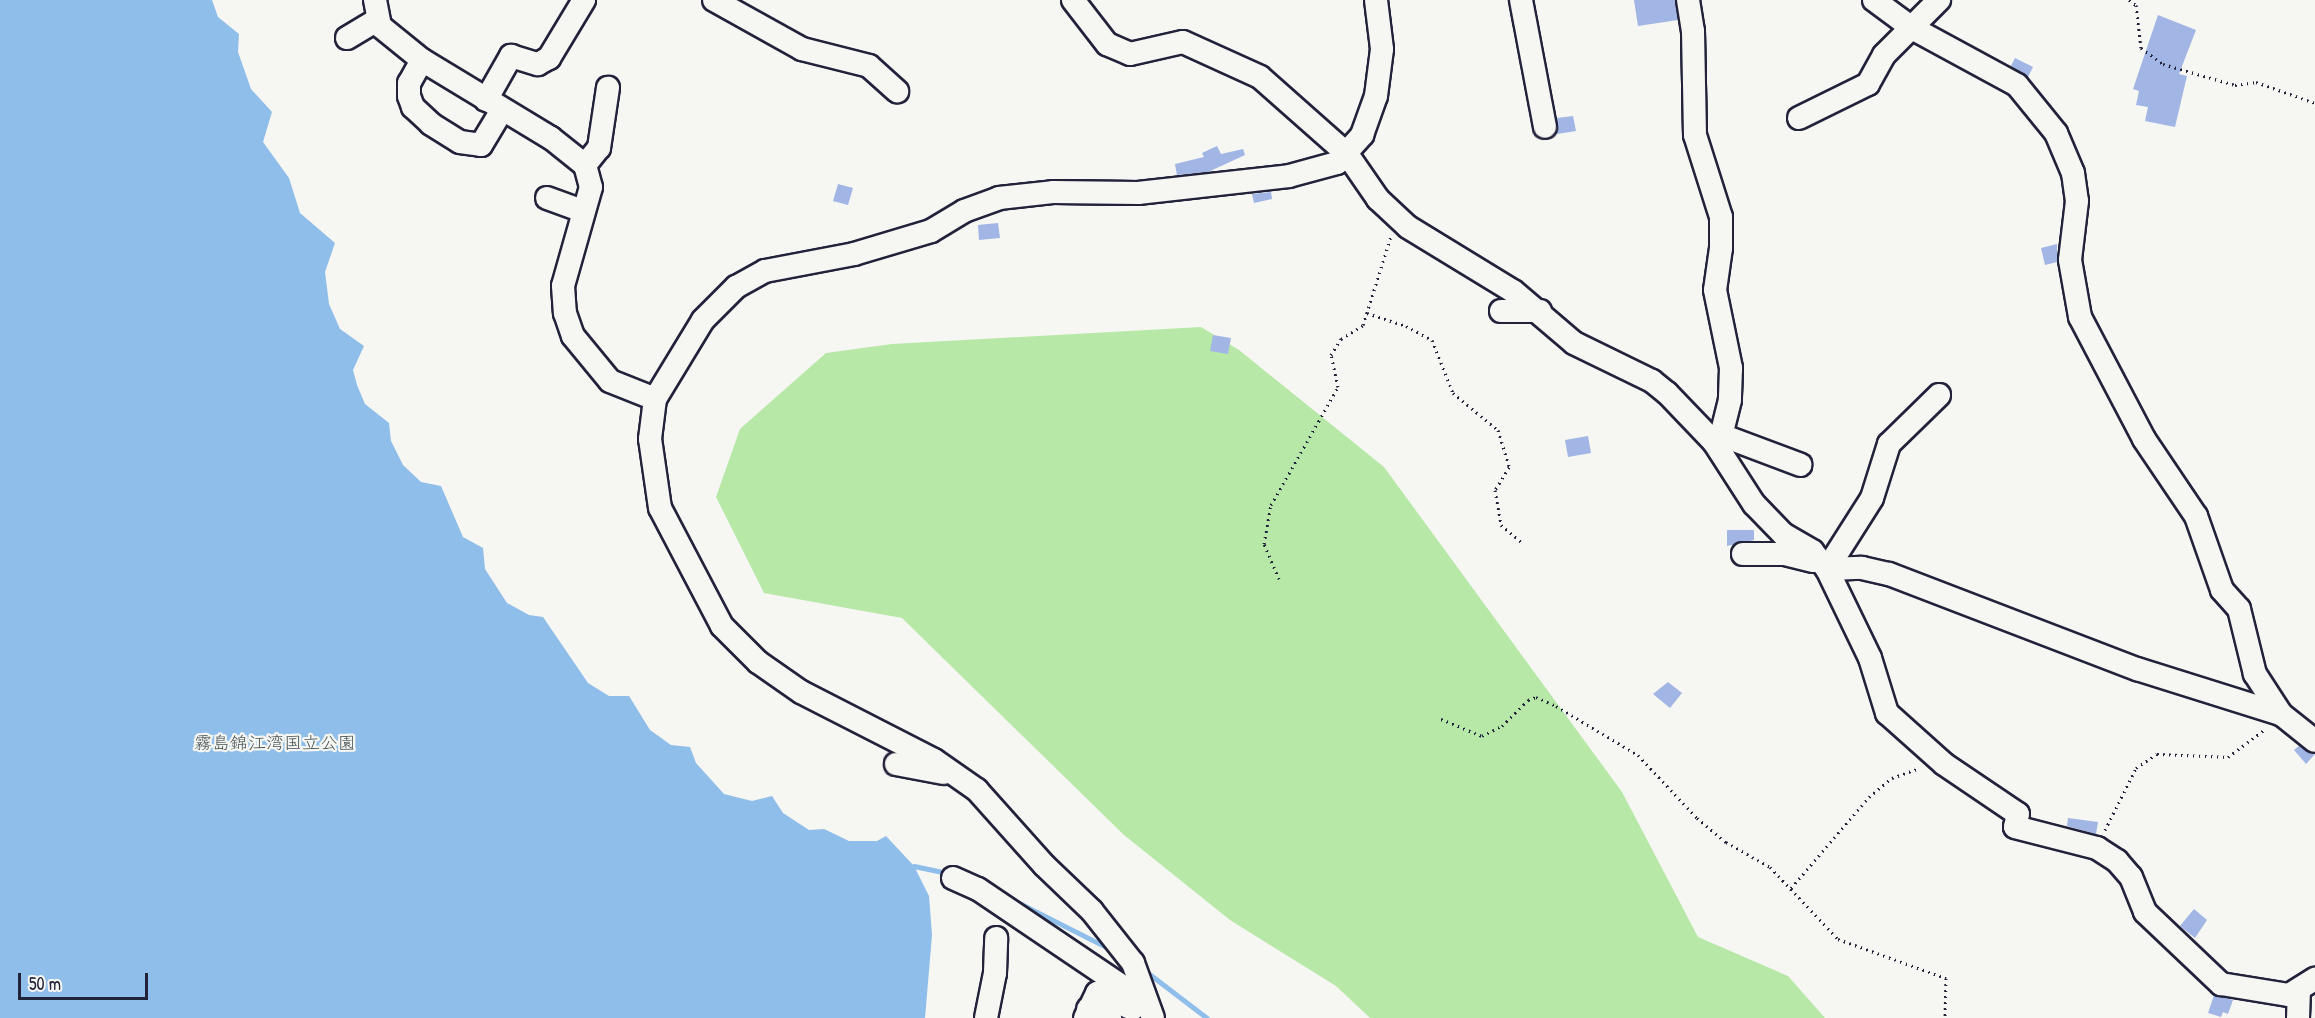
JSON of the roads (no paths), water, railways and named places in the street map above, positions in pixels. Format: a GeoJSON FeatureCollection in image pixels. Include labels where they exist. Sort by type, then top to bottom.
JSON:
{"type":"FeatureCollection","features":[{"type":"Feature","properties":{"kind":"street"},"geometry":{"type":"LineString","coordinates":[[422,60],[410,83],[409,96],[413,107],[431,124],[460,142],[481,145],[511,56],[538,64],[549,58],[584,0]]}},
{"type":"Feature","properties":{"kind":"street"},"geometry":{"type":"LineString","coordinates":[[714,0],[802,49],[869,66],[897,91]]}},
{"type":"Feature","properties":{"kind":"street"},"geometry":{"type":"LineString","coordinates":[[1073,0],[1107,44],[1130,54],[1183,42],[1260,77],[1347,154],[1378,200],[1398,218],[1540,311],[1574,343],[1652,381],[1717,438],[1754,504],[1783,534],[1812,551],[1825,567],[1870,658],[1887,713],[1937,758],[2018,814],[2015,827],[2097,848],[2117,861],[2131,878],[2145,912],[2221,984],[2289,995],[2307,984]]}},
{"type":"Feature","properties":{"kind":"street"},"geometry":{"type":"LineString","coordinates":[[1150,1012],[1132,963],[1092,910],[1044,865],[977,790],[934,760],[801,693],[758,662],[722,626],[660,508],[650,439],[655,399],[703,320],[736,287],[765,271],[854,254],[932,231],[964,211],[999,198],[1053,192],[1138,193],[1289,176],[1331,166],[1347,154],[1362,135],[1376,96],[1382,49],[1376,0]]}},
{"type":"Feature","properties":{"kind":"street"},"geometry":{"type":"LineString","coordinates":[[1521,0],[1545,127]]}},
{"type":"Feature","properties":{"kind":"street"},"geometry":{"type":"LineString","coordinates":[[1688,0],[1693,31],[1695,135],[1721,217],[1721,248],[1715,291],[1731,368],[1730,400],[1717,438]]}},
{"type":"Feature","properties":{"kind":"street"},"geometry":{"type":"LineString","coordinates":[[1874,0],[1912,28],[2017,84],[2056,133],[2073,173],[2077,201],[2070,260],[2080,317],[2144,439],[2196,516],[2222,590],[2239,609],[2255,674],[2281,714],[2315,741]]}},
{"type":"Feature","properties":{"kind":"street"},"geometry":{"type":"LineString","coordinates":[[1800,118],[1868,84],[1884,55],[1939,0]]}},
{"type":"Feature","properties":{"kind":"street"},"geometry":{"type":"LineString","coordinates":[[347,38],[376,10],[422,60],[550,138],[585,165],[592,179],[563,286],[573,336],[610,381],[655,399]]}},
{"type":"Feature","properties":{"kind":"street"},"geometry":{"type":"LineString","coordinates":[[585,165],[599,148],[608,88]]}},
{"type":"Feature","properties":{"kind":"street"},"geometry":{"type":"LineString","coordinates":[[547,198],[583,211]]}},
{"type":"Feature","properties":{"kind":"street"},"geometry":{"type":"LineString","coordinates":[[1501,311],[1540,311]]}},
{"type":"Feature","properties":{"kind":"street"},"geometry":{"type":"LineString","coordinates":[[1825,567],[1872,498],[1889,444],[1939,395]]}},
{"type":"Feature","properties":{"kind":"street"},"geometry":{"type":"LineString","coordinates":[[1717,438],[1801,465]]}},
{"type":"Feature","properties":{"kind":"street"},"geometry":{"type":"LineString","coordinates":[[1743,554],[1785,554],[1825,567],[1862,568],[1889,574],[2137,669],[2281,714]]}},
{"type":"Feature","properties":{"kind":"street"},"geometry":{"type":"LineString","coordinates":[[896,764],[956,776]]}},
{"type":"Feature","properties":{"kind":"street"},"geometry":{"type":"LineString","coordinates":[[953,878],[978,889],[1150,1012]]}},
{"type":"Feature","properties":{"kind":"street"},"geometry":{"type":"LineString","coordinates":[[986,1018],[995,973],[996,938]]}},
{"type":"Feature","properties":{"kind":"street"},"geometry":{"type":"LineString","coordinates":[[2298,1018],[2307,984]]}},
{"type":"Feature","properties":{"kind":"street"},"geometry":{"type":"LineString","coordinates":[[1110,1018],[1087,1014],[1097,993],[1150,1012]]}},
{"type":"Feature","properties":{"kind":"water","name":"霧島錦江湾国立公園"},"geometry":{"type":"Polygon","coordinates":[[[0,0],[212,0],[218,17],[239,34],[238,52],[251,89],[272,112],[263,142],[289,178],[300,213],[335,243],[325,272],[329,304],[340,329],[364,346],[353,370],[357,385],[365,404],[389,423],[391,441],[403,465],[421,482],[441,486],[463,537],[483,548],[485,569],[507,603],[529,615],[543,617],[588,683],[609,696],[629,696],[650,730],[671,745],[690,747],[696,763],[724,794],[752,801],[772,796],[783,813],[809,830],[824,829],[849,841],[877,841],[886,836],[914,866],[929,896],[932,935],[925,1018],[0,1018],[0,0]]]}},
{"type":"Feature","properties":{"kind":"waterway"},"geometry":{"type":"LineString","coordinates":[[914,866],[948,873]]}},
{"type":"Feature","properties":{"kind":"waterway"},"geometry":{"type":"LineString","coordinates":[[1015,901],[1108,948]]}},
{"type":"Feature","properties":{"kind":"waterway"},"geometry":{"type":"LineString","coordinates":[[1144,970],[1207,1018]]}}]}
